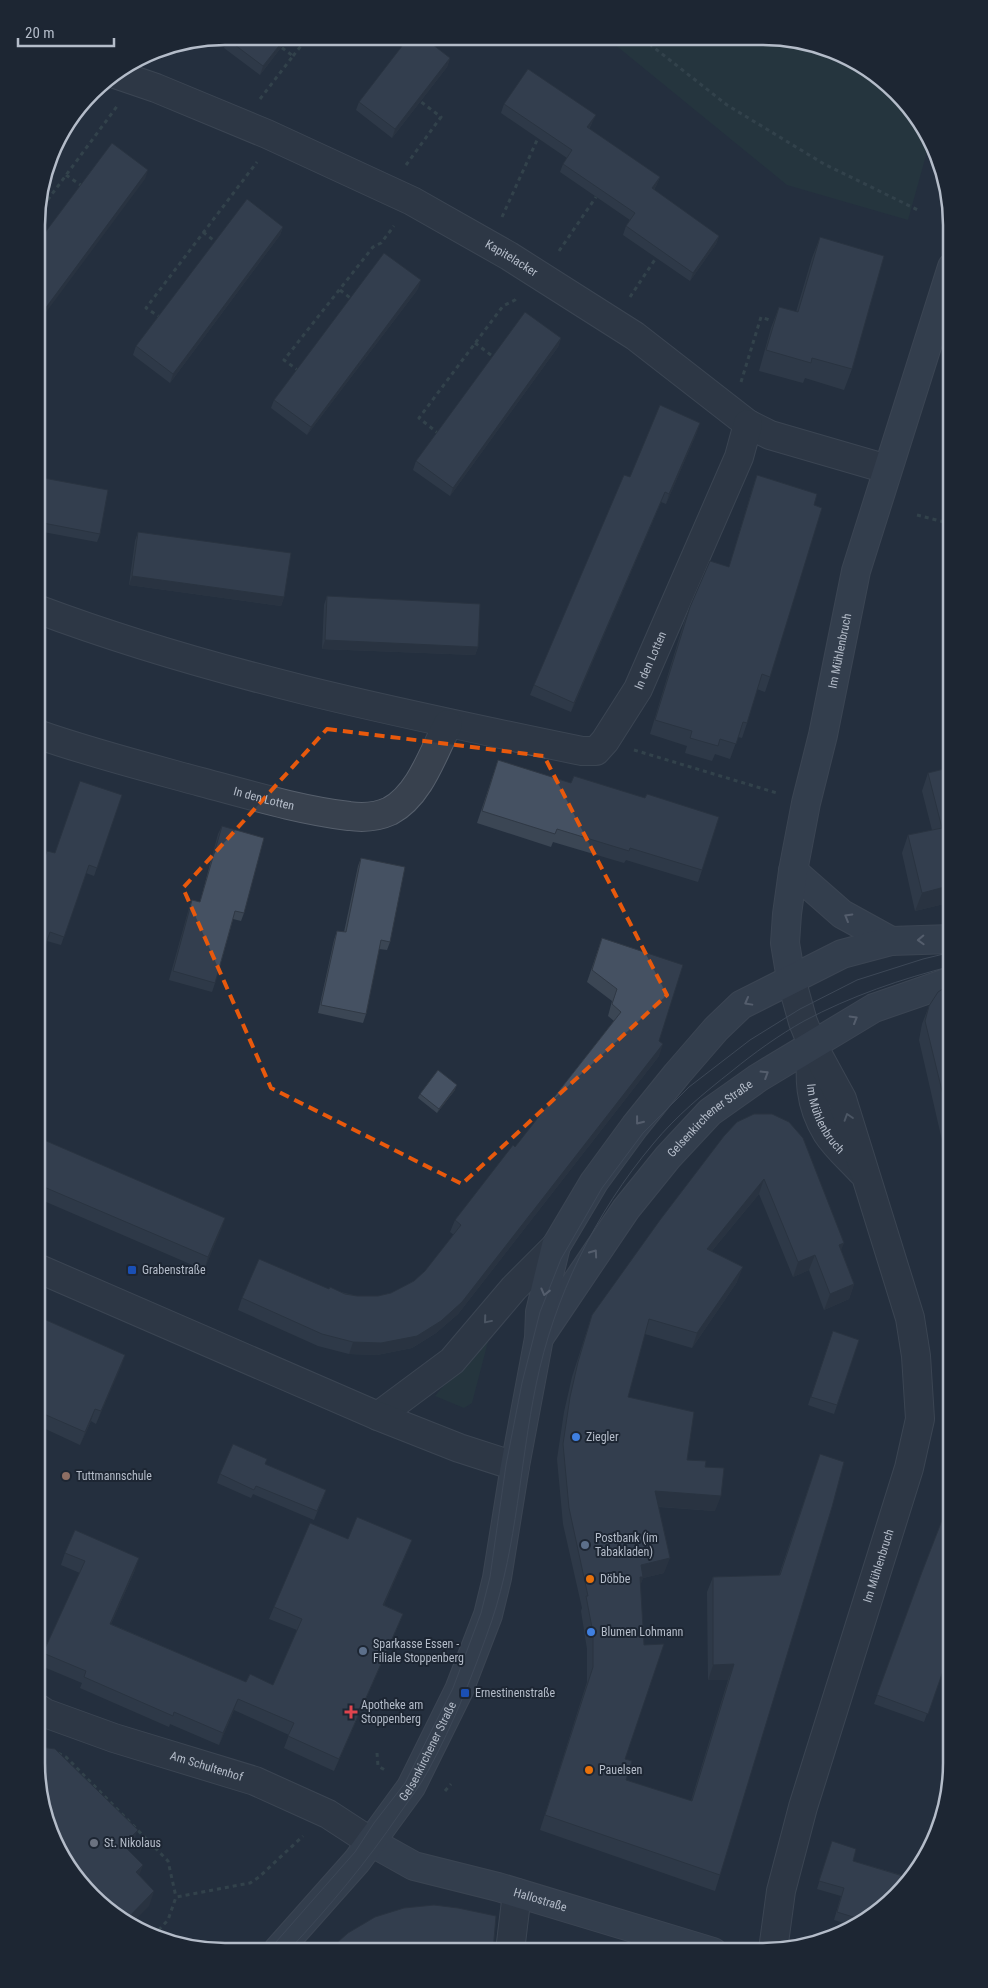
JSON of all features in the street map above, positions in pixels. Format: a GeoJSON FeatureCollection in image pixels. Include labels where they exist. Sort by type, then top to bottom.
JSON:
{"type":"FeatureCollection","features":[{"type":"Feature","properties":{"kind":"main road","name":"Im Mühlenbruch"},"geometry":{"type":"LineString","coordinates":[[791,979],[785,943],[793,871],[856,571],[943,295]]}},
{"type":"Feature","properties":{"kind":"main road"},"geometry":{"type":"LineString","coordinates":[[793,871],[842,914],[891,941]]}},
{"type":"Feature","properties":{"kind":"main road","name":"Gelsenkirchener Straße"},"geometry":{"type":"LineString","coordinates":[[284,1943],[345,1875],[411,1787],[459,1690],[488,1615],[497,1578],[515,1466],[539,1338],[540,1312],[556,1246],[594,1182],[635,1126],[716,1029],[741,1005],[842,954],[891,941],[943,939]]}},
{"type":"Feature","properties":{"kind":"main road","name":"Gelsenkirchener Straße"},"geometry":{"type":"LineString","coordinates":[[539,1338],[626,1209],[668,1157],[710,1112],[734,1094],[812,1044],[874,1008],[943,984]]}},
{"type":"Feature","properties":{"kind":"main road","name":"Hallostraße"},"geometry":{"type":"LineString","coordinates":[[371,1842],[414,1866],[517,1893],[683,1943]]}},
{"type":"Feature","properties":{"kind":"street","name":"Kapitelacker"},"geometry":{"type":"LineString","coordinates":[[126,77],[275,137],[412,201],[538,274],[635,336],[740,417],[770,435],[887,469]]}},
{"type":"Feature","properties":{"kind":"street","name":"In den Lotten"},"geometry":{"type":"LineString","coordinates":[[605,741],[642,680],[739,457],[740,417]]}},
{"type":"Feature","properties":{"kind":"street"},"geometry":{"type":"LineString","coordinates":[[45,612],[119,638],[276,684],[448,724],[582,752],[596,750],[605,741]]}},
{"type":"Feature","properties":{"kind":"street","name":"In den Lotten"},"geometry":{"type":"LineString","coordinates":[[45,737],[73,747],[282,804],[350,817],[364,817],[384,813],[402,802],[422,775],[448,724]]}},
{"type":"Feature","properties":{"kind":"street","name":"Im Mühlenbruch"},"geometry":{"type":"LineString","coordinates":[[773,1943],[781,1891],[803,1808],[909,1468],[920,1419],[916,1356],[910,1318],[842,1099],[812,1044],[803,1022],[791,979]]}},
{"type":"Feature","properties":{"kind":"street","name":"Gelsenkirchener Straße"},"geometry":{"type":"LineString","coordinates":[[378,1416],[452,1361],[514,1288],[556,1246]]}},
{"type":"Feature","properties":{"kind":"street"},"geometry":{"type":"LineString","coordinates":[[45,1271],[378,1416],[459,1448],[515,1466]]}},
{"type":"Feature","properties":{"kind":"street","name":"Am Schultenhof"},"geometry":{"type":"LineString","coordinates":[[45,1712],[114,1738],[255,1781],[328,1814],[371,1842]]}},
{"type":"Feature","properties":{"kind":"street"},"geometry":{"type":"LineString","coordinates":[[511,1943],[517,1893]]}},
{"type":"Feature","properties":{"kind":"path"},"geometry":{"type":"LineString","coordinates":[[242,123],[302,45]]}},
{"type":"Feature","properties":{"kind":"path"},"geometry":{"type":"LineString","coordinates":[[651,45],[736,110],[824,164],[918,210]]}},
{"type":"Feature","properties":{"kind":"path"},"geometry":{"type":"LineString","coordinates":[[281,47],[293,56]]}},
{"type":"Feature","properties":{"kind":"path"},"geometry":{"type":"LineString","coordinates":[[47,201],[66,175],[126,77]]}},
{"type":"Feature","properties":{"kind":"path"},"geometry":{"type":"LineString","coordinates":[[387,189],[441,117],[420,101]]}},
{"type":"Feature","properties":{"kind":"path"},"geometry":{"type":"LineString","coordinates":[[161,318],[146,308],[275,137]]}},
{"type":"Feature","properties":{"kind":"path"},"geometry":{"type":"LineString","coordinates":[[490,245],[538,138]]}},
{"type":"Feature","properties":{"kind":"path"},"geometry":{"type":"LineString","coordinates":[[66,175],[82,186]]}},
{"type":"Feature","properties":{"kind":"path"},"geometry":{"type":"LineString","coordinates":[[439,434],[419,418],[503,306],[515,300],[538,274],[596,197]]}},
{"type":"Feature","properties":{"kind":"path"},"geometry":{"type":"LineString","coordinates":[[299,371],[284,360],[374,247],[381,243],[412,201]]}},
{"type":"Feature","properties":{"kind":"path"},"geometry":{"type":"LineString","coordinates":[[203,232],[217,243]]}},
{"type":"Feature","properties":{"kind":"path"},"geometry":{"type":"LineString","coordinates":[[613,322],[656,258]]}},
{"type":"Feature","properties":{"kind":"path"},"geometry":{"type":"LineString","coordinates":[[340,290],[353,300]]}},
{"type":"Feature","properties":{"kind":"path"},"geometry":{"type":"LineString","coordinates":[[740,417],[761,317],[772,321]]}},
{"type":"Feature","properties":{"kind":"path"},"geometry":{"type":"LineString","coordinates":[[475,343],[495,358]]}},
{"type":"Feature","properties":{"kind":"path"},"geometry":{"type":"LineString","coordinates":[[917,515],[943,522]]}},
{"type":"Feature","properties":{"kind":"path"},"geometry":{"type":"LineString","coordinates":[[605,741],[806,803]]}},
{"type":"Feature","properties":{"kind":"path"},"geometry":{"type":"LineString","coordinates":[[53,1751],[66,1757],[168,1861],[176,1897],[168,1920],[159,1930]]}},
{"type":"Feature","properties":{"kind":"path"},"geometry":{"type":"LineString","coordinates":[[176,1897],[250,1883],[284,1854]]}},
{"type":"Feature","properties":{"kind":"highlighted area"},"geometry":{"type":"Polygon","coordinates":[[[327,729],[544,756],[667,995],[462,1184],[271,1088],[183,888],[327,729]]]}},
{"type":"Feature","properties":{"kind":"green space"},"geometry":{"type":"Polygon","coordinates":[[[615,45],[775,45],[810,51],[843,64],[873,82],[906,115],[927,152],[908,220],[787,185],[615,45]]]}},
{"type":"Feature","properties":{"kind":"green space"},"geometry":{"type":"Polygon","coordinates":[[[491,1330],[472,1403],[464,1408],[435,1396],[491,1330]]]}},
{"type":"Feature","properties":{"kind":"building"},"geometry":{"type":"Polygon","coordinates":[[[235,45],[280,45],[263,66],[235,45]]]}},
{"type":"Feature","properties":{"kind":"building"},"geometry":{"type":"Polygon","coordinates":[[[403,45],[433,45],[450,58],[395,129],[359,102],[403,45]]]}},
{"type":"Feature","properties":{"kind":"building"},"geometry":{"type":"Polygon","coordinates":[[[528,69],[596,115],[587,127],[660,177],[652,188],[719,236],[693,273],[626,226],[635,213],[563,164],[572,150],[504,104],[528,69]]]}},
{"type":"Feature","properties":{"kind":"building"},"geometry":{"type":"Polygon","coordinates":[[[112,143],[148,170],[45,309],[45,233],[112,143]]]}},
{"type":"Feature","properties":{"kind":"building"},"geometry":{"type":"Polygon","coordinates":[[[247,199],[283,227],[173,374],[136,346],[247,199]]]}},
{"type":"Feature","properties":{"kind":"building"},"geometry":{"type":"Polygon","coordinates":[[[820,237],[884,256],[852,369],[812,358],[811,363],[766,350],[779,307],[798,312],[820,237]]]}},
{"type":"Feature","properties":{"kind":"building"},"geometry":{"type":"Polygon","coordinates":[[[384,253],[421,280],[311,427],[274,400],[384,253]]]}},
{"type":"Feature","properties":{"kind":"building"},"geometry":{"type":"Polygon","coordinates":[[[525,312],[561,338],[453,488],[416,461],[525,312]]]}},
{"type":"Feature","properties":{"kind":"building"},"geometry":{"type":"Polygon","coordinates":[[[660,405],[700,423],[669,494],[665,492],[574,703],[534,685],[624,475],[630,477],[660,405]]]}},
{"type":"Feature","properties":{"kind":"building"},"geometry":{"type":"Polygon","coordinates":[[[757,475],[817,494],[814,505],[822,508],[770,677],[762,674],[747,723],[743,722],[736,744],[720,739],[718,746],[690,738],[692,731],[655,720],[690,607],[710,561],[729,567],[757,475]]]}},
{"type":"Feature","properties":{"kind":"building"},"geometry":{"type":"Polygon","coordinates":[[[45,478],[108,490],[100,534],[45,523],[45,478]]]}},
{"type":"Feature","properties":{"kind":"building"},"geometry":{"type":"Polygon","coordinates":[[[138,532],[291,553],[284,597],[132,576],[138,532]]]}},
{"type":"Feature","properties":{"kind":"building"},"geometry":{"type":"Polygon","coordinates":[[[327,596],[480,604],[478,647],[325,640],[327,596]]]}},
{"type":"Feature","properties":{"kind":"building"},"geometry":{"type":"Polygon","coordinates":[[[498,760],[571,783],[574,776],[645,798],[647,794],[719,817],[702,870],[630,848],[629,851],[557,829],[555,834],[482,811],[498,760]]]}},
{"type":"Feature","properties":{"kind":"building"},"geometry":{"type":"Polygon","coordinates":[[[943,769],[943,887],[922,893],[908,835],[942,828],[928,773],[943,769]]]}},
{"type":"Feature","properties":{"kind":"building"},"geometry":{"type":"Polygon","coordinates":[[[80,781],[122,795],[97,868],[89,865],[64,937],[50,932],[45,946],[45,857],[47,851],[55,853],[80,781]]]}},
{"type":"Feature","properties":{"kind":"building"},"geometry":{"type":"Polygon","coordinates":[[[222,826],[264,838],[244,913],[235,911],[215,983],[173,971],[192,900],[200,902],[222,826]]]}},
{"type":"Feature","properties":{"kind":"building"},"geometry":{"type":"Polygon","coordinates":[[[361,858],[405,867],[390,942],[381,940],[366,1014],[321,1005],[337,931],[346,932],[361,858]]]}},
{"type":"Feature","properties":{"kind":"building"},"geometry":{"type":"Polygon","coordinates":[[[602,938],[683,965],[659,1041],[663,1044],[462,1302],[441,1321],[417,1336],[381,1343],[353,1342],[322,1334],[242,1298],[259,1259],[329,1289],[330,1287],[345,1294],[357,1296],[378,1296],[391,1293],[414,1281],[425,1271],[461,1225],[455,1220],[621,1012],[612,1004],[617,989],[592,970],[602,938]]]}},
{"type":"Feature","properties":{"kind":"building"},"geometry":{"type":"Polygon","coordinates":[[[943,989],[943,1095],[925,1021],[929,1006],[938,992],[943,989]]]}},
{"type":"Feature","properties":{"kind":"building"},"geometry":{"type":"Polygon","coordinates":[[[438,1070],[457,1085],[439,1109],[420,1094],[438,1070]]]}},
{"type":"Feature","properties":{"kind":"building"},"geometry":{"type":"Polygon","coordinates":[[[754,1114],[772,1114],[789,1122],[803,1138],[844,1243],[839,1245],[854,1284],[830,1294],[815,1255],[798,1262],[764,1179],[707,1249],[743,1267],[697,1333],[649,1319],[628,1397],[694,1412],[687,1460],[706,1461],[705,1467],[724,1468],[721,1496],[655,1491],[670,1558],[641,1565],[643,1577],[640,1577],[644,1645],[664,1644],[625,1759],[632,1761],[626,1780],[692,1801],[734,1664],[713,1665],[713,1577],[780,1575],[820,1454],[844,1462],[720,1875],[545,1815],[593,1667],[593,1633],[586,1596],[588,1596],[569,1508],[563,1444],[570,1397],[592,1315],[660,1220],[724,1136],[737,1122],[754,1114]]]}},
{"type":"Feature","properties":{"kind":"building"},"geometry":{"type":"Polygon","coordinates":[[[45,1140],[225,1218],[208,1257],[45,1187],[45,1140]]]}},
{"type":"Feature","properties":{"kind":"building"},"geometry":{"type":"Polygon","coordinates":[[[45,1320],[125,1355],[101,1411],[95,1409],[85,1432],[45,1414],[45,1320]]]}},
{"type":"Feature","properties":{"kind":"building"},"geometry":{"type":"Polygon","coordinates":[[[833,1331],[859,1340],[837,1405],[811,1397],[833,1331]]]}},
{"type":"Feature","properties":{"kind":"building"},"geometry":{"type":"Polygon","coordinates":[[[233,1444],[267,1459],[265,1464],[326,1490],[317,1511],[256,1486],[254,1490],[220,1474],[233,1444]]]}},
{"type":"Feature","properties":{"kind":"building"},"geometry":{"type":"Polygon","coordinates":[[[357,1517],[412,1540],[383,1605],[403,1614],[339,1759],[288,1736],[294,1723],[238,1699],[223,1733],[174,1712],[173,1716],[84,1677],[86,1671],[45,1654],[45,1649],[85,1561],[65,1553],[75,1530],[139,1558],[110,1624],[246,1682],[250,1674],[273,1685],[302,1619],[274,1607],[310,1523],[348,1539],[357,1517]]]}},
{"type":"Feature","properties":{"kind":"building"},"geometry":{"type":"Polygon","coordinates":[[[943,1518],[943,1671],[928,1714],[877,1695],[943,1518]]]}},
{"type":"Feature","properties":{"kind":"building","name":"St. Nikolaus"},"geometry":{"type":"Polygon","coordinates":[[[45,1748],[55,1749],[138,1830],[123,1845],[143,1865],[136,1872],[154,1891],[130,1916],[106,1898],[82,1873],[64,1843],[51,1810],[45,1775],[45,1748]]]}},
{"type":"Feature","properties":{"kind":"building"},"geometry":{"type":"Polygon","coordinates":[[[832,1841],[856,1849],[853,1861],[903,1876],[873,1906],[855,1918],[837,1912],[844,1888],[819,1881],[832,1841]]]}},
{"type":"Feature","properties":{"kind":"building"},"geometry":{"type":"Polygon","coordinates":[[[434,1905],[496,1916],[494,1943],[337,1943],[348,1933],[375,1917],[404,1908],[434,1905]]]}},
{"type":"Feature","properties":{"kind":"tram line"},"geometry":{"type":"LineString","coordinates":[[275,1943],[355,1852],[374,1823],[405,1783],[453,1688],[481,1613],[490,1577],[506,1465],[522,1383],[540,1312],[561,1259],[602,1188],[643,1133],[689,1087],[750,1040],[800,1009],[857,980],[943,954]]}},
{"type":"Feature","properties":{"kind":"tram line"},"geometry":{"type":"LineString","coordinates":[[295,1943],[347,1884],[414,1793],[425,1777],[455,1716],[471,1678],[500,1592],[513,1533],[531,1414],[544,1352],[566,1288],[595,1227],[613,1198],[653,1144],[671,1124],[711,1088],[767,1044],[804,1021],[858,996],[943,969]]}},
{"type":"Feature","properties":{"kind":"place","name":"Grabenstraße"},"geometry":{"type":"Point","coordinates":[132,1270]}},
{"type":"Feature","properties":{"kind":"place","name":"Ziegler"},"geometry":{"type":"Point","coordinates":[576,1437]}},
{"type":"Feature","properties":{"kind":"place","name":"Tuttmannschule"},"geometry":{"type":"Point","coordinates":[66,1476]}},
{"type":"Feature","properties":{"kind":"place","name":"Postbank (im Tabakladen)"},"geometry":{"type":"Point","coordinates":[585,1545]}},
{"type":"Feature","properties":{"kind":"place","name":"Döbbe"},"geometry":{"type":"Point","coordinates":[590,1579]}},
{"type":"Feature","properties":{"kind":"place","name":"Blumen Lohmann"},"geometry":{"type":"Point","coordinates":[591,1632]}},
{"type":"Feature","properties":{"kind":"place","name":"Sparkasse Essen - Filiale Stoppenberg"},"geometry":{"type":"Point","coordinates":[363,1651]}},
{"type":"Feature","properties":{"kind":"place","name":"Ernestinenstraße"},"geometry":{"type":"Point","coordinates":[465,1693]}},
{"type":"Feature","properties":{"kind":"place","name":"Apotheke am Stoppenberg"},"geometry":{"type":"Point","coordinates":[351,1712]}},
{"type":"Feature","properties":{"kind":"place","name":"Pauelsen"},"geometry":{"type":"Point","coordinates":[589,1770]}},
{"type":"Feature","properties":{"kind":"place","name":"St. Nikolaus"},"geometry":{"type":"Point","coordinates":[94,1843]}}]}
